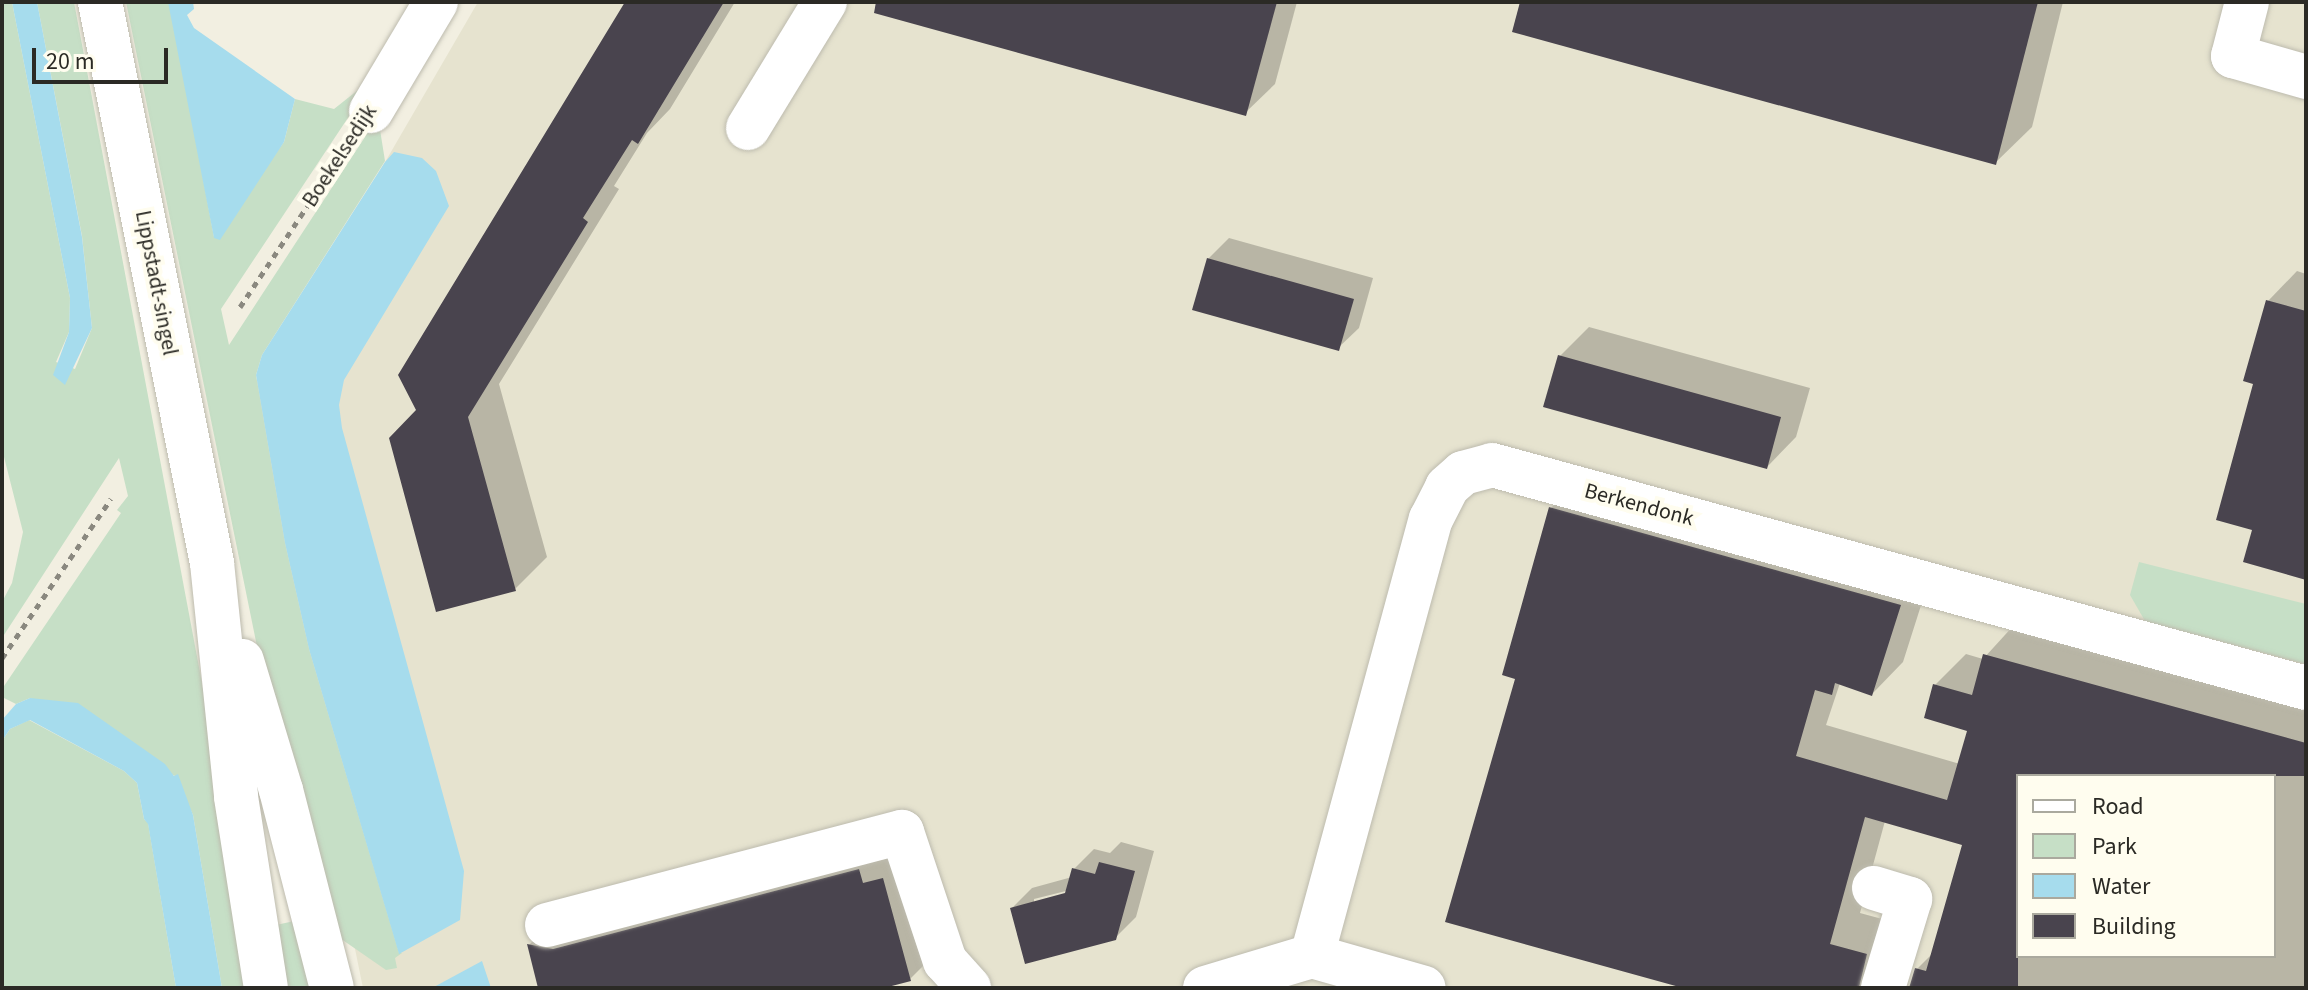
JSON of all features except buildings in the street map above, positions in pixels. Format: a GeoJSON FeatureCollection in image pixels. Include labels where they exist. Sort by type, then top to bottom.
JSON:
{"type":"FeatureCollection","features":[{"type":"Feature","properties":{"kind":"street","name":"Lippstadt-singel"},"geometry":{"type":"LineString","coordinates":[[100,2],[212,563],[236,797],[266,988]]}},
{"type":"Feature","properties":{"kind":"street","name":"Boekelsedijk"},"geometry":{"type":"LineString","coordinates":[[371,111],[436,2]]}},
{"type":"Feature","properties":{"kind":"street"},"geometry":{"type":"LineString","coordinates":[[748,128],[825,2]]}},
{"type":"Feature","properties":{"kind":"street"},"geometry":{"type":"LineString","coordinates":[[2247,2],[2233,56],[2306,77]]}},
{"type":"Feature","properties":{"kind":"street","name":"Berkendonk"},"geometry":{"type":"LineString","coordinates":[[1312,956],[1431,519],[1447,487],[1463,473],[1492,465],[2306,688]]}},
{"type":"Feature","properties":{"kind":"street","name":"Lippstadt-singel"},"geometry":{"type":"LineString","coordinates":[[212,563],[281,790],[332,988]]}},
{"type":"Feature","properties":{"kind":"street"},"geometry":{"type":"LineString","coordinates":[[547,925],[902,832],[945,961],[969,988]]}},
{"type":"Feature","properties":{"kind":"street"},"geometry":{"type":"LineString","coordinates":[[1874,888],[1910,899],[1883,988]]}},
{"type":"Feature","properties":{"kind":"street"},"geometry":{"type":"LineString","coordinates":[[1205,988],[1312,956],[1424,988]]}},
{"type":"Feature","properties":{"kind":"path","name":"Boekelsedijk"},"geometry":{"type":"LineString","coordinates":[[240,307],[371,111]]}},
{"type":"Feature","properties":{"kind":"path"},"geometry":{"type":"LineString","coordinates":[[2,658],[111,499]]}},
{"type":"Feature","properties":{"kind":"shaded area"},"geometry":{"type":"Polygon","coordinates":[[[478,2],[2306,2],[2306,988],[363,988],[244,405],[478,2]]]}},
{"type":"Feature","properties":{"kind":"green space"},"geometry":{"type":"Polygon","coordinates":[[[2,2],[12,2],[70,298],[69,332],[56,362],[75,369],[92,328],[82,236],[37,2],[74,2],[233,848],[255,988],[222,988],[193,815],[175,776],[30,698],[16,704],[2,697],[2,689],[121,513],[117,510],[128,496],[119,458],[2,638],[2,602],[12,583],[23,532],[2,449],[2,2]]]}},
{"type":"Feature","properties":{"kind":"green space"},"geometry":{"type":"Polygon","coordinates":[[[126,2],[170,2],[214,237],[284,142],[295,99],[334,109],[358,90],[389,56],[221,309],[229,345],[378,117],[385,161],[262,355],[256,375],[285,543],[309,649],[399,953],[402,953],[395,958],[397,968],[386,970],[334,934],[263,676],[126,2]]]}},
{"type":"Feature","properties":{"kind":"green space"},"geometry":{"type":"Polygon","coordinates":[[[2139,562],[2306,604],[2306,664],[2145,621],[2130,595],[2139,562]]]}},
{"type":"Feature","properties":{"kind":"green space"},"geometry":{"type":"Polygon","coordinates":[[[29,720],[124,771],[137,783],[144,819],[148,823],[176,988],[2,988],[2,741],[10,729],[29,720]]]}},
{"type":"Feature","properties":{"kind":"green space"},"geometry":{"type":"Polygon","coordinates":[[[299,920],[317,988],[286,988],[276,925],[299,920]]]}},
{"type":"Feature","properties":{"kind":"water"},"geometry":{"type":"Polygon","coordinates":[[[12,2],[37,2],[82,237],[92,328],[65,385],[53,375],[69,332],[70,298],[12,2]]]}},
{"type":"Feature","properties":{"kind":"water"},"geometry":{"type":"Polygon","coordinates":[[[168,2],[193,2],[194,9],[187,15],[194,28],[295,99],[284,142],[220,240],[214,238],[168,2]]]}},
{"type":"Feature","properties":{"kind":"water"},"geometry":{"type":"Polygon","coordinates":[[[394,152],[422,158],[436,171],[449,206],[344,380],[339,405],[342,428],[464,871],[460,920],[399,954],[309,649],[285,543],[256,375],[262,355],[394,152]]]}},
{"type":"Feature","properties":{"kind":"water"},"geometry":{"type":"Polygon","coordinates":[[[30,698],[78,703],[165,764],[174,776],[178,774],[193,815],[222,988],[176,988],[148,824],[144,819],[137,783],[124,771],[30,720],[10,729],[2,741],[2,720],[16,704],[30,698]]]}},
{"type":"Feature","properties":{"kind":"water"},"geometry":{"type":"Polygon","coordinates":[[[482,961],[491,988],[432,988],[482,961]]]}}]}
